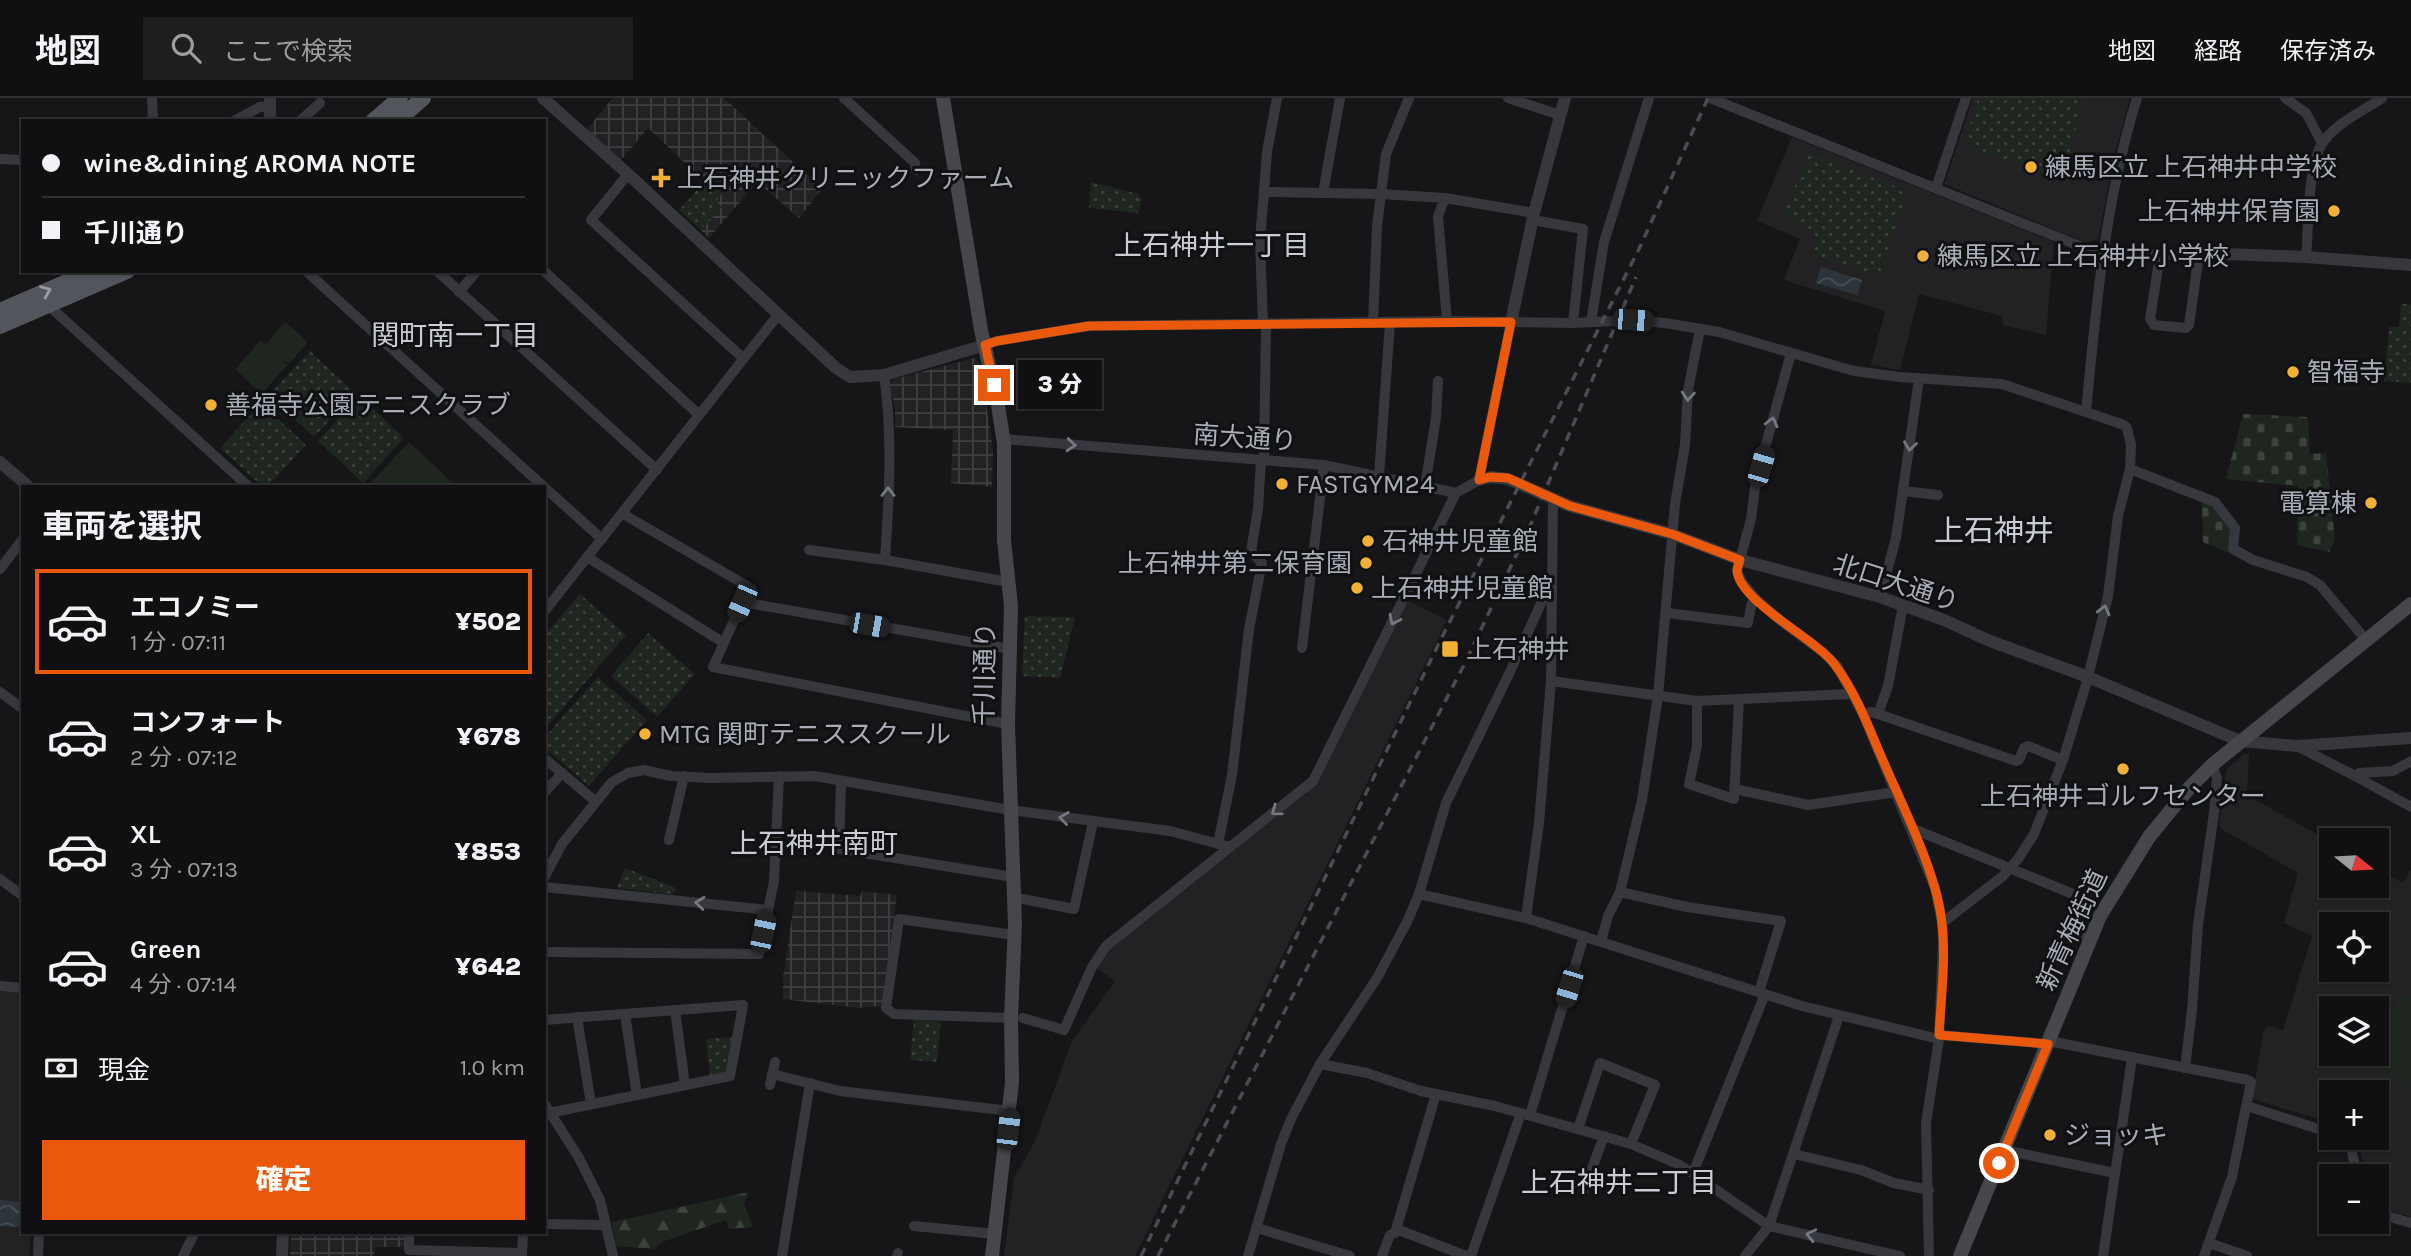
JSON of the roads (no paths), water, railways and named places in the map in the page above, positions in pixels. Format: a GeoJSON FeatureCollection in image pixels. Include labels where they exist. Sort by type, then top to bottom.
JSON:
{"type":"FeatureCollection","features":[{"type":"Feature","properties":{"kind":"main road"},"geometry":{"type":"LineString","coordinates":[[375,119],[400,98]]}},
{"type":"Feature","properties":{"kind":"main road"},"geometry":{"type":"LineString","coordinates":[[399,119],[423,98]]}},
{"type":"Feature","properties":{"kind":"main road","name":"千川通り"},"geometry":{"type":"LineString","coordinates":[[943,98],[985,345],[999,405],[1003,439],[1004,540],[1011,606],[1008,724],[1017,1018],[1010,1111],[992,1256]]}},
{"type":"Feature","properties":{"kind":"main road"},"geometry":{"type":"LineString","coordinates":[[0,310],[87,273]]}},
{"type":"Feature","properties":{"kind":"main road"},"geometry":{"type":"LineString","coordinates":[[0,326],[122,273]]}},
{"type":"Feature","properties":{"kind":"main road","name":"新青梅街道"},"geometry":{"type":"LineString","coordinates":[[1960,1256],[2100,916],[2149,836],[2212,765],[2411,604]]}},
{"type":"Feature","properties":{"kind":"street"},"geometry":{"type":"LineString","coordinates":[[152,98],[153,119]]}},
{"type":"Feature","properties":{"kind":"street"},"geometry":{"type":"LineString","coordinates":[[543,98],[836,368],[850,377],[884,375],[997,341],[1089,326],[1447,321],[1573,323],[1633,320],[1719,332],[1851,370],[1919,379],[2002,384],[2127,428],[2132,445],[2130,469],[2118,516],[2108,596],[2088,677],[2063,760],[2034,834],[2010,869],[1942,923]]}},
{"type":"Feature","properties":{"kind":"street"},"geometry":{"type":"LineString","coordinates":[[845,98],[915,163],[916,170]]}},
{"type":"Feature","properties":{"kind":"street"},"geometry":{"type":"LineString","coordinates":[[1219,844],[1232,775],[1246,656],[1262,563],[1251,551],[1262,461],[1265,324],[1260,241],[1267,152],[1277,98]]}},
{"type":"Feature","properties":{"kind":"street"},"geometry":{"type":"LineString","coordinates":[[1323,193],[1340,98]]}},
{"type":"Feature","properties":{"kind":"street"},"geometry":{"type":"LineString","coordinates":[[1373,323],[1377,226],[1386,154],[1409,98]]}},
{"type":"Feature","properties":{"kind":"street"},"geometry":{"type":"LineString","coordinates":[[1508,98],[1560,115]]}},
{"type":"Feature","properties":{"kind":"street"},"geometry":{"type":"LineString","coordinates":[[1014,935],[900,919],[886,1008],[894,1014],[1017,1018],[1064,1030],[1092,967],[1106,946],[1313,781],[1456,493],[1479,480],[1534,217],[1565,98]]}},
{"type":"Feature","properties":{"kind":"street"},"geometry":{"type":"LineString","coordinates":[[1591,322],[1604,242],[1649,98]]}},
{"type":"Feature","properties":{"kind":"street"},"geometry":{"type":"LineString","coordinates":[[1710,98],[1726,101],[2102,255],[2224,254],[2411,265]]}},
{"type":"Feature","properties":{"kind":"street"},"geometry":{"type":"LineString","coordinates":[[1936,188],[1966,98]]}},
{"type":"Feature","properties":{"kind":"street"},"geometry":{"type":"LineString","coordinates":[[2086,412],[2102,255],[2122,150],[2137,98]]}},
{"type":"Feature","properties":{"kind":"street"},"geometry":{"type":"LineString","coordinates":[[2306,257],[2314,163],[2322,143],[2334,131],[2382,98]]}},
{"type":"Feature","properties":{"kind":"street"},"geometry":{"type":"LineString","coordinates":[[2288,99],[2306,113],[2322,143]]}},
{"type":"Feature","properties":{"kind":"street"},"geometry":{"type":"LineString","coordinates":[[238,119],[270,102]]}},
{"type":"Feature","properties":{"kind":"street"},"geometry":{"type":"LineString","coordinates":[[302,119],[320,103]]}},
{"type":"Feature","properties":{"kind":"street"},"geometry":{"type":"LineString","coordinates":[[0,159],[21,160]]}},
{"type":"Feature","properties":{"kind":"street"},"geometry":{"type":"LineString","coordinates":[[628,174],[591,220],[743,358]]}},
{"type":"Feature","properties":{"kind":"street"},"geometry":{"type":"LineString","coordinates":[[1264,192],[1445,198],[1583,229],[1573,323]]}},
{"type":"Feature","properties":{"kind":"street"},"geometry":{"type":"LineString","coordinates":[[1445,198],[1438,216],[1447,321]]}},
{"type":"Feature","properties":{"kind":"street"},"geometry":{"type":"LineString","coordinates":[[2160,255],[2150,319],[2154,325],[2186,328],[2189,325],[2199,254]]}},
{"type":"Feature","properties":{"kind":"street"},"geometry":{"type":"LineString","coordinates":[[308,273],[542,485]]}},
{"type":"Feature","properties":{"kind":"street"},"geometry":{"type":"LineString","coordinates":[[439,273],[657,470]]}},
{"type":"Feature","properties":{"kind":"street"},"geometry":{"type":"LineString","coordinates":[[459,292],[475,273]]}},
{"type":"Feature","properties":{"kind":"street"},"geometry":{"type":"LineString","coordinates":[[546,273],[699,415]]}},
{"type":"Feature","properties":{"kind":"street"},"geometry":{"type":"LineString","coordinates":[[48,305],[247,485]]}},
{"type":"Feature","properties":{"kind":"street"},"geometry":{"type":"LineString","coordinates":[[546,609],[778,315]]}},
{"type":"Feature","properties":{"kind":"street"},"geometry":{"type":"LineString","coordinates":[[1379,476],[1390,323]]}},
{"type":"Feature","properties":{"kind":"street"},"geometry":{"type":"LineString","coordinates":[[1601,941],[1608,916],[1620,892],[1642,800],[1658,696],[1672,534],[1685,445],[1688,390],[1700,329]]}},
{"type":"Feature","properties":{"kind":"street"},"geometry":{"type":"LineString","coordinates":[[1791,353],[1756,481],[1751,519],[1737,570],[1739,577],[1755,598],[1831,659],[1863,715],[1935,888],[1942,923],[1939,1037],[1926,1123],[1929,1256]]}},
{"type":"Feature","properties":{"kind":"street"},"geometry":{"type":"LineString","coordinates":[[884,375],[889,427],[885,561]]}},
{"type":"Feature","properties":{"kind":"street"},"geometry":{"type":"LineString","coordinates":[[1880,597],[1896,538],[1919,379]]}},
{"type":"Feature","properties":{"kind":"street"},"geometry":{"type":"LineString","coordinates":[[1425,486],[1436,418],[1438,381]]}},
{"type":"Feature","properties":{"kind":"street","name":"南大通り"},"geometry":{"type":"LineString","coordinates":[[1003,439],[1324,465],[1456,493]]}},
{"type":"Feature","properties":{"kind":"street"},"geometry":{"type":"LineString","coordinates":[[0,462],[26,485]]}},
{"type":"Feature","properties":{"kind":"street"},"geometry":{"type":"LineString","coordinates":[[1302,648],[1324,465]]}},
{"type":"Feature","properties":{"kind":"street"},"geometry":{"type":"LineString","coordinates":[[2130,469],[2215,502],[2235,528],[2233,549],[2253,560],[2307,577],[2320,585],[2366,640]]}},
{"type":"Feature","properties":{"kind":"street","name":"北口大通り"},"geometry":{"type":"LineString","coordinates":[[1479,480],[1490,477],[1508,478],[1553,500],[1672,534],[1740,560],[1880,597],[2088,677],[2240,741],[2297,746],[2411,738]]}},
{"type":"Feature","properties":{"kind":"street"},"geometry":{"type":"LineString","coordinates":[[546,489],[602,539]]}},
{"type":"Feature","properties":{"kind":"street"},"geometry":{"type":"LineString","coordinates":[[1903,491],[1938,495]]}},
{"type":"Feature","properties":{"kind":"street"},"geometry":{"type":"LineString","coordinates":[[1526,918],[1539,823],[1551,681],[1553,500]]}},
{"type":"Feature","properties":{"kind":"street"},"geometry":{"type":"LineString","coordinates":[[622,514],[750,587],[713,667],[1008,724]]}},
{"type":"Feature","properties":{"kind":"street"},"geometry":{"type":"LineString","coordinates":[[0,569],[21,542]]}},
{"type":"Feature","properties":{"kind":"street"},"geometry":{"type":"LineString","coordinates":[[809,550],[1008,582]]}},
{"type":"Feature","properties":{"kind":"street"},"geometry":{"type":"LineString","coordinates":[[587,557],[724,643]]}},
{"type":"Feature","properties":{"kind":"street"},"geometry":{"type":"LineString","coordinates":[[1248,1256],[1291,1119],[1320,1064],[1377,978],[1407,922],[1419,894],[1446,803],[1552,579]]}},
{"type":"Feature","properties":{"kind":"street"},"geometry":{"type":"LineString","coordinates":[[1667,613],[1748,623],[1755,598]]}},
{"type":"Feature","properties":{"kind":"street"},"geometry":{"type":"LineString","coordinates":[[742,602],[1010,649]]}},
{"type":"Feature","properties":{"kind":"street"},"geometry":{"type":"LineString","coordinates":[[1878,714],[1888,686],[1903,606]]}},
{"type":"Feature","properties":{"kind":"street"},"geometry":{"type":"LineString","coordinates":[[1551,681],[1697,701],[1852,694]]}},
{"type":"Feature","properties":{"kind":"street"},"geometry":{"type":"LineString","coordinates":[[0,692],[21,708]]}},
{"type":"Feature","properties":{"kind":"street"},"geometry":{"type":"LineString","coordinates":[[1697,701],[1697,746],[1689,784],[1734,799],[1739,700]]}},
{"type":"Feature","properties":{"kind":"street"},"geometry":{"type":"LineString","coordinates":[[1863,715],[1872,712],[2016,761],[2020,760],[2024,748],[2028,747],[2063,760]]}},
{"type":"Feature","properties":{"kind":"street"},"geometry":{"type":"LineString","coordinates":[[2297,746],[2411,807]]}},
{"type":"Feature","properties":{"kind":"street"},"geometry":{"type":"LineString","coordinates":[[546,760],[595,802]]}},
{"type":"Feature","properties":{"kind":"street"},"geometry":{"type":"LineString","coordinates":[[2355,776],[2359,773],[2393,771],[2411,761]]}},
{"type":"Feature","properties":{"kind":"street"},"geometry":{"type":"LineString","coordinates":[[2185,1068],[2198,925],[2214,813],[2217,778],[2212,765]]}},
{"type":"Feature","properties":{"kind":"street"},"geometry":{"type":"LineString","coordinates":[[546,874],[562,844],[612,782],[628,773],[644,770],[710,778],[814,776],[1010,810],[1170,831],[1230,847]]}},
{"type":"Feature","properties":{"kind":"street"},"geometry":{"type":"LineString","coordinates":[[546,791],[562,773]]}},
{"type":"Feature","properties":{"kind":"street"},"geometry":{"type":"LineString","coordinates":[[669,840],[684,776]]}},
{"type":"Feature","properties":{"kind":"street"},"geometry":{"type":"LineString","coordinates":[[546,953],[759,954],[774,881],[779,776]]}},
{"type":"Feature","properties":{"kind":"street"},"geometry":{"type":"LineString","coordinates":[[841,781],[839,849],[1013,877]]}},
{"type":"Feature","properties":{"kind":"street"},"geometry":{"type":"LineString","coordinates":[[1735,789],[1808,805],[1896,792]]}},
{"type":"Feature","properties":{"kind":"street"},"geometry":{"type":"LineString","coordinates":[[1013,897],[1074,909],[1093,822]]}},
{"type":"Feature","properties":{"kind":"street"},"geometry":{"type":"LineString","coordinates":[[1911,828],[2078,896],[2072,932],[2090,941]]}},
{"type":"Feature","properties":{"kind":"street"},"geometry":{"type":"LineString","coordinates":[[0,879],[21,895]]}},
{"type":"Feature","properties":{"kind":"street"},"geometry":{"type":"LineString","coordinates":[[546,887],[768,910]]}},
{"type":"Feature","properties":{"kind":"street"},"geometry":{"type":"LineString","coordinates":[[1620,892],[1687,907],[1781,921],[1762,993],[1693,1173]]}},
{"type":"Feature","properties":{"kind":"street"},"geometry":{"type":"LineString","coordinates":[[1419,894],[1526,918],[1839,1016],[1939,1037],[2048,1043],[2248,1080],[2251,1082],[2232,1177],[2204,1256]]}},
{"type":"Feature","properties":{"kind":"street"},"geometry":{"type":"LineString","coordinates":[[1382,1256],[1390,1236],[1399,1230],[1469,1256],[1525,1114],[1584,936]]}},
{"type":"Feature","properties":{"kind":"street"},"geometry":{"type":"LineString","coordinates":[[0,986],[21,988]]}},
{"type":"Feature","properties":{"kind":"street"},"geometry":{"type":"LineString","coordinates":[[546,1020],[743,1005],[730,1076],[591,1104],[546,1108],[579,1158],[600,1200],[613,1256]]}},
{"type":"Feature","properties":{"kind":"street"},"geometry":{"type":"LineString","coordinates":[[675,1010],[685,1085]]}},
{"type":"Feature","properties":{"kind":"street"},"geometry":{"type":"LineString","coordinates":[[625,1014],[637,1095]]}},
{"type":"Feature","properties":{"kind":"street"},"geometry":{"type":"LineString","coordinates":[[1749,1255],[1769,1226],[1839,1016]]}},
{"type":"Feature","properties":{"kind":"street"},"geometry":{"type":"LineString","coordinates":[[577,1017],[591,1104]]}},
{"type":"Feature","properties":{"kind":"street"},"geometry":{"type":"LineString","coordinates":[[2103,1256],[2132,1058]]}},
{"type":"Feature","properties":{"kind":"street"},"geometry":{"type":"LineString","coordinates":[[769,1085],[775,1062]]}},
{"type":"Feature","properties":{"kind":"street"},"geometry":{"type":"LineString","coordinates":[[1578,1129],[1600,1063],[1655,1085],[1631,1144]]}},
{"type":"Feature","properties":{"kind":"street"},"geometry":{"type":"LineString","coordinates":[[1320,1064],[1367,1073],[1436,1094],[1525,1114],[1631,1144],[1680,1165],[1769,1226],[1900,1256]]}},
{"type":"Feature","properties":{"kind":"street"},"geometry":{"type":"LineString","coordinates":[[772,1074],[840,1091],[1010,1111]]}},
{"type":"Feature","properties":{"kind":"street"},"geometry":{"type":"LineString","coordinates":[[782,1256],[810,1083]]}},
{"type":"Feature","properties":{"kind":"street"},"geometry":{"type":"LineString","coordinates":[[1395,1233],[1436,1094]]}},
{"type":"Feature","properties":{"kind":"street"},"geometry":{"type":"LineString","coordinates":[[2247,1106],[2319,1129]]}},
{"type":"Feature","properties":{"kind":"street"},"geometry":{"type":"LineString","coordinates":[[1584,1191],[1604,1136]]}},
{"type":"Feature","properties":{"kind":"street"},"geometry":{"type":"LineString","coordinates":[[2004,1150],[2115,1172]]}},
{"type":"Feature","properties":{"kind":"street"},"geometry":{"type":"LineString","coordinates":[[1794,1154],[1929,1190]]}},
{"type":"Feature","properties":{"kind":"street"},"geometry":{"type":"LineString","coordinates":[[2389,1217],[2411,1223]]}},
{"type":"Feature","properties":{"kind":"street"},"geometry":{"type":"LineString","coordinates":[[546,1224],[606,1225]]}},
{"type":"Feature","properties":{"kind":"street"},"geometry":{"type":"LineString","coordinates":[[914,1226],[995,1234]]}},
{"type":"Feature","properties":{"kind":"street"},"geometry":{"type":"LineString","coordinates":[[1256,1227],[1349,1256]]}},
{"type":"Feature","properties":{"kind":"street"},"geometry":{"type":"LineString","coordinates":[[38,1234],[38,1256]]}},
{"type":"Feature","properties":{"kind":"street"},"geometry":{"type":"LineString","coordinates":[[183,1256],[194,1234]]}},
{"type":"Feature","properties":{"kind":"street"},"geometry":{"type":"LineString","coordinates":[[282,1256],[283,1234]]}},
{"type":"Feature","properties":{"kind":"street"},"geometry":{"type":"LineString","coordinates":[[409,1234],[409,1250],[522,1254],[523,1234]]}},
{"type":"Feature","properties":{"kind":"street"},"geometry":{"type":"LineString","coordinates":[[2209,1243],[2247,1256]]}},
{"type":"Feature","properties":{"kind":"street"},"geometry":{"type":"LineString","coordinates":[[1850,1256],[1852,1245]]}},
{"type":"Feature","properties":{"kind":"water"},"geometry":{"type":"Polygon","coordinates":[[[1821,267],[1862,280],[1857,295],[1816,283],[1821,267]]]}},
{"type":"Feature","properties":{"kind":"water"},"geometry":{"type":"Polygon","coordinates":[[[0,1200],[21,1202],[21,1227],[0,1226],[0,1200]]]}},
{"type":"Feature","properties":{"kind":"railway"},"geometry":{"type":"LineString","coordinates":[[1141,1256],[1440,641],[1639,249],[1708,98]]}},
{"type":"Feature","properties":{"kind":"railway"},"geometry":{"type":"LineString","coordinates":[[1158,1256],[1466,661],[1530,526],[1636,277]]}},
{"type":"Feature","properties":{"kind":"place","name":"練馬区立 上石神井中学校"},"geometry":{"type":"Point","coordinates":[2031,167]}},
{"type":"Feature","properties":{"kind":"place","name":"上石神井クリニックファーム"},"geometry":{"type":"Point","coordinates":[661,178]}},
{"type":"Feature","properties":{"kind":"place","name":"上石神井保育園"},"geometry":{"type":"Point","coordinates":[2334,211]}},
{"type":"Feature","properties":{"kind":"place","name":"練馬区立 上石神井小学校"},"geometry":{"type":"Point","coordinates":[1923,256]}},
{"type":"Feature","properties":{"kind":"place","name":"智福寺"},"geometry":{"type":"Point","coordinates":[2293,372]}},
{"type":"Feature","properties":{"kind":"place","name":"善福寺公園テニスクラブ"},"geometry":{"type":"Point","coordinates":[211,405]}},
{"type":"Feature","properties":{"kind":"place","name":"FASTGYM24"},"geometry":{"type":"Point","coordinates":[1282,484]}},
{"type":"Feature","properties":{"kind":"place","name":"電算棟"},"geometry":{"type":"Point","coordinates":[2371,503]}},
{"type":"Feature","properties":{"kind":"place","name":"石神井児童館"},"geometry":{"type":"Point","coordinates":[1368,541]}},
{"type":"Feature","properties":{"kind":"place","name":"上石神井第二保育園"},"geometry":{"type":"Point","coordinates":[1366,563]}},
{"type":"Feature","properties":{"kind":"place","name":"上石神井児童館"},"geometry":{"type":"Point","coordinates":[1357,588]}},
{"type":"Feature","properties":{"kind":"place","name":"上石神井"},"geometry":{"type":"Point","coordinates":[1450,649]}},
{"type":"Feature","properties":{"kind":"place","name":"MTG 関町テニススクール"},"geometry":{"type":"Point","coordinates":[645,734]}},
{"type":"Feature","properties":{"kind":"place","name":"上石神井ゴルフセンター"},"geometry":{"type":"Point","coordinates":[2123,769]}},
{"type":"Feature","properties":{"kind":"place","name":"ジョッキ"},"geometry":{"type":"Point","coordinates":[2050,1135]}},
{"type":"Feature","properties":{"kind":"district","name":"上石神井一丁目"},"geometry":{"type":"Point","coordinates":[1212,245]}},
{"type":"Feature","properties":{"kind":"district","name":"関町南一丁目"},"geometry":{"type":"Point","coordinates":[455,335]}},
{"type":"Feature","properties":{"kind":"district","name":"上石神井"},"geometry":{"type":"Point","coordinates":[1994,531]}},
{"type":"Feature","properties":{"kind":"district","name":"上石神井南町"},"geometry":{"type":"Point","coordinates":[814,843]}},
{"type":"Feature","properties":{"kind":"district","name":"上石神井二丁目"},"geometry":{"type":"Point","coordinates":[1619,1182]}}]}
